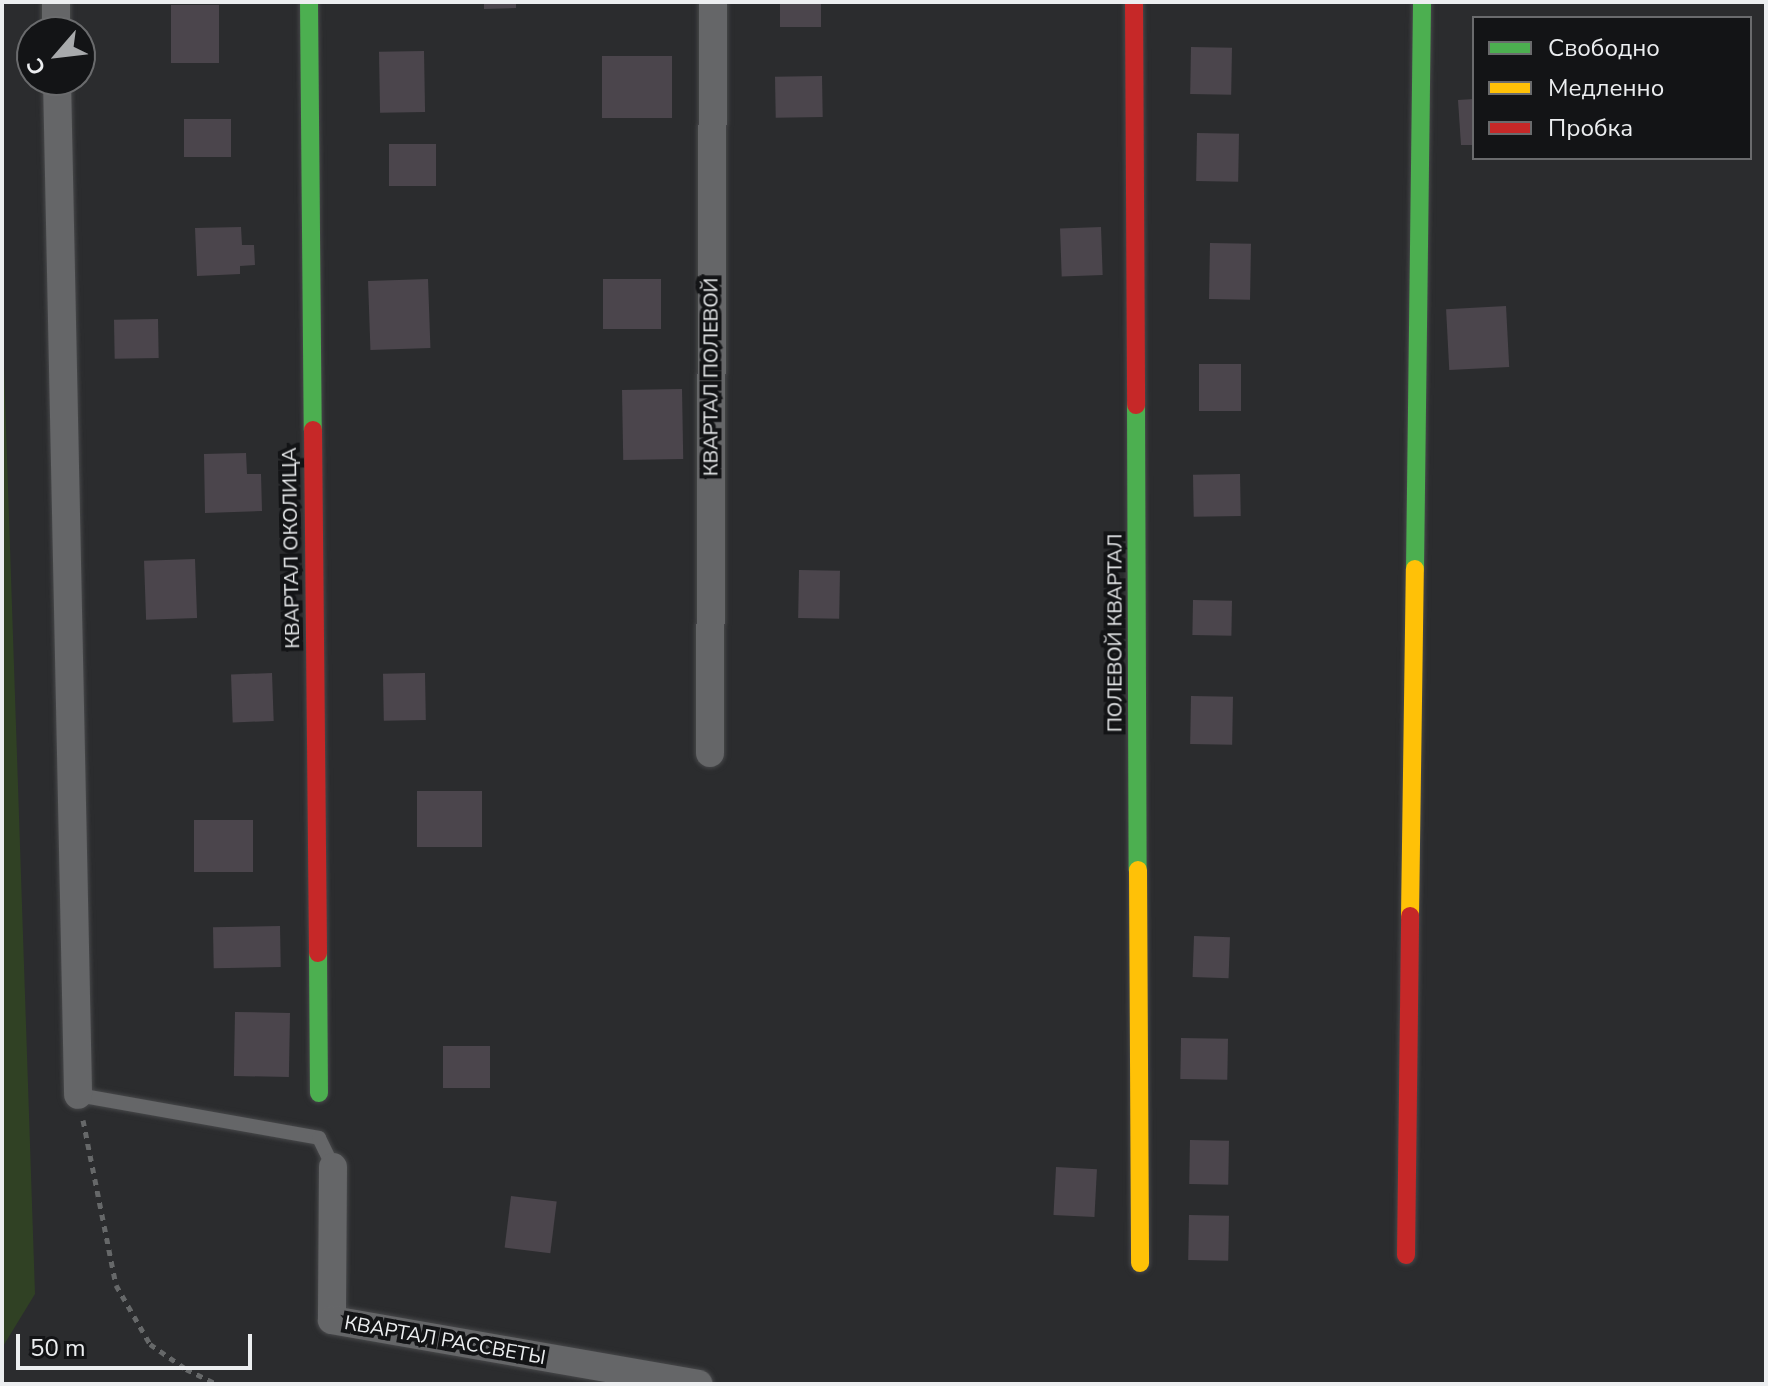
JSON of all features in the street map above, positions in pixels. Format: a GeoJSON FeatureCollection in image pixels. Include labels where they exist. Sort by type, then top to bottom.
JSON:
{"type":"FeatureCollection","features":[{"type":"Feature","properties":{"kind":"street","name":"КВАРТАЛ ОКОЛИЦА"},"geometry":{"type":"LineString","coordinates":[[309,2],[319,1093]]}},
{"type":"Feature","properties":{"kind":"street","name":"КВАРТАЛ ПОЛЕВОЙ"},"geometry":{"type":"LineString","coordinates":[[710,753],[713,2]]}},
{"type":"Feature","properties":{"kind":"street","name":"ПОЛЕВОЙ КВАРТАЛ"},"geometry":{"type":"LineString","coordinates":[[1134,2],[1140,1263]]}},
{"type":"Feature","properties":{"kind":"street"},"geometry":{"type":"LineString","coordinates":[[1406,1255],[1422,2]]}},
{"type":"Feature","properties":{"kind":"street"},"geometry":{"type":"LineString","coordinates":[[57,96],[78,1095]]}},
{"type":"Feature","properties":{"kind":"street","name":"КВАРТАЛ РАССВЕТЫ"},"geometry":{"type":"LineString","coordinates":[[333,1167],[332,1320],[698,1384]]}},
{"type":"Feature","properties":{"kind":"lane","name":"КВАРТАЛ РАССВЕТЫ"},"geometry":{"type":"LineString","coordinates":[[78,1095],[319,1138],[333,1167]]}},
{"type":"Feature","properties":{"kind":"path"},"geometry":{"type":"LineString","coordinates":[[78,1095],[116,1285],[150,1344],[186,1369],[217,1384]]}},
{"type":"Feature","properties":{"kind":"green space"},"geometry":{"type":"Polygon","coordinates":[[[2,308],[35,1294],[2,1348],[2,308]]]}},
{"type":"Feature","properties":{"kind":"building"},"geometry":{"type":"Polygon","coordinates":[[[484,2],[516,2],[516,8],[484,9],[484,2]]]}},
{"type":"Feature","properties":{"kind":"building"},"geometry":{"type":"Polygon","coordinates":[[[780,2],[821,2],[821,27],[780,27],[780,2]]]}},
{"type":"Feature","properties":{"kind":"building"},"geometry":{"type":"Polygon","coordinates":[[[171,5],[219,5],[219,63],[171,63],[171,5]]]}},
{"type":"Feature","properties":{"kind":"building"},"geometry":{"type":"Polygon","coordinates":[[[1191,47],[1232,48],[1231,95],[1190,94],[1191,47]]]}},
{"type":"Feature","properties":{"kind":"building"},"geometry":{"type":"Polygon","coordinates":[[[424,51],[425,112],[380,113],[379,52],[424,51]]]}},
{"type":"Feature","properties":{"kind":"building"},"geometry":{"type":"Polygon","coordinates":[[[602,56],[672,56],[672,118],[602,118],[602,56]]]}},
{"type":"Feature","properties":{"kind":"building"},"geometry":{"type":"Polygon","coordinates":[[[822,76],[823,117],[776,118],[775,77],[822,76]]]}},
{"type":"Feature","properties":{"kind":"building"},"geometry":{"type":"Polygon","coordinates":[[[1472,99],[1472,145],[1461,145],[1458,100],[1472,99]]]}},
{"type":"Feature","properties":{"kind":"building"},"geometry":{"type":"Polygon","coordinates":[[[184,119],[231,119],[231,157],[184,157],[184,119]]]}},
{"type":"Feature","properties":{"kind":"building"},"geometry":{"type":"Polygon","coordinates":[[[1197,133],[1239,134],[1238,182],[1196,181],[1197,133]]]}},
{"type":"Feature","properties":{"kind":"building"},"geometry":{"type":"Polygon","coordinates":[[[389,144],[436,144],[436,186],[389,186],[389,144]]]}},
{"type":"Feature","properties":{"kind":"building"},"geometry":{"type":"Polygon","coordinates":[[[241,227],[242,245],[254,245],[255,265],[240,266],[240,274],[197,276],[195,228],[241,227]]]}},
{"type":"Feature","properties":{"kind":"building"},"geometry":{"type":"Polygon","coordinates":[[[1101,227],[1103,275],[1062,276],[1060,228],[1101,227]]]}},
{"type":"Feature","properties":{"kind":"building"},"geometry":{"type":"Polygon","coordinates":[[[1210,243],[1251,244],[1250,300],[1209,299],[1210,243]]]}},
{"type":"Feature","properties":{"kind":"building"},"geometry":{"type":"Polygon","coordinates":[[[428,279],[430,348],[370,350],[368,281],[428,279]]]}},
{"type":"Feature","properties":{"kind":"building"},"geometry":{"type":"Polygon","coordinates":[[[603,279],[661,279],[661,329],[603,329],[603,279]]]}},
{"type":"Feature","properties":{"kind":"building"},"geometry":{"type":"Polygon","coordinates":[[[1506,306],[1509,367],[1449,370],[1446,309],[1506,306]]]}},
{"type":"Feature","properties":{"kind":"building"},"geometry":{"type":"Polygon","coordinates":[[[158,319],[159,358],[115,359],[114,320],[158,319]]]}},
{"type":"Feature","properties":{"kind":"building"},"geometry":{"type":"Polygon","coordinates":[[[1199,364],[1241,364],[1241,411],[1199,411],[1199,364]]]}},
{"type":"Feature","properties":{"kind":"building"},"geometry":{"type":"Polygon","coordinates":[[[682,389],[683,459],[623,460],[622,390],[682,389]]]}},
{"type":"Feature","properties":{"kind":"building"},"geometry":{"type":"Polygon","coordinates":[[[246,453],[247,474],[261,474],[262,511],[205,513],[204,454],[246,453]]]}},
{"type":"Feature","properties":{"kind":"building"},"geometry":{"type":"Polygon","coordinates":[[[1240,474],[1241,516],[1194,517],[1193,475],[1240,474]]]}},
{"type":"Feature","properties":{"kind":"building"},"geometry":{"type":"Polygon","coordinates":[[[195,559],[197,618],[146,620],[144,561],[195,559]]]}},
{"type":"Feature","properties":{"kind":"building"},"geometry":{"type":"Polygon","coordinates":[[[799,570],[840,571],[839,619],[798,618],[799,570]]]}},
{"type":"Feature","properties":{"kind":"building"},"geometry":{"type":"Polygon","coordinates":[[[1193,600],[1232,601],[1231,636],[1192,635],[1193,600]]]}},
{"type":"Feature","properties":{"kind":"building"},"geometry":{"type":"Polygon","coordinates":[[[272,673],[274,721],[233,722],[231,674],[272,673]]]}},
{"type":"Feature","properties":{"kind":"building"},"geometry":{"type":"Polygon","coordinates":[[[425,673],[426,720],[384,721],[383,674],[425,673]]]}},
{"type":"Feature","properties":{"kind":"building"},"geometry":{"type":"Polygon","coordinates":[[[1191,696],[1233,697],[1232,745],[1190,744],[1191,696]]]}},
{"type":"Feature","properties":{"kind":"building"},"geometry":{"type":"Polygon","coordinates":[[[417,791],[482,791],[482,847],[417,847],[417,791]]]}},
{"type":"Feature","properties":{"kind":"building"},"geometry":{"type":"Polygon","coordinates":[[[194,820],[253,820],[253,872],[194,872],[194,820]]]}},
{"type":"Feature","properties":{"kind":"building"},"geometry":{"type":"Polygon","coordinates":[[[280,926],[281,967],[214,968],[213,927],[280,926]]]}},
{"type":"Feature","properties":{"kind":"building"},"geometry":{"type":"Polygon","coordinates":[[[1194,936],[1230,937],[1229,978],[1193,977],[1194,936]]]}},
{"type":"Feature","properties":{"kind":"building"},"geometry":{"type":"Polygon","coordinates":[[[235,1012],[290,1013],[289,1077],[234,1076],[235,1012]]]}},
{"type":"Feature","properties":{"kind":"building"},"geometry":{"type":"Polygon","coordinates":[[[1181,1038],[1228,1039],[1227,1080],[1180,1079],[1181,1038]]]}},
{"type":"Feature","properties":{"kind":"building"},"geometry":{"type":"Polygon","coordinates":[[[443,1046],[490,1046],[490,1088],[443,1088],[443,1046]]]}},
{"type":"Feature","properties":{"kind":"building"},"geometry":{"type":"Polygon","coordinates":[[[1190,1140],[1229,1141],[1228,1185],[1189,1184],[1190,1140]]]}},
{"type":"Feature","properties":{"kind":"building"},"geometry":{"type":"Polygon","coordinates":[[[1056,1167],[1097,1169],[1094,1217],[1053,1215],[1056,1167]]]}},
{"type":"Feature","properties":{"kind":"building"},"geometry":{"type":"Polygon","coordinates":[[[511,1196],[557,1202],[550,1253],[505,1248],[511,1196]]]}},
{"type":"Feature","properties":{"kind":"building"},"geometry":{"type":"Polygon","coordinates":[[[1189,1215],[1229,1216],[1228,1261],[1188,1260],[1189,1215]]]}},
{"type":"Feature","properties":{"kind":"traffic: fast"},"geometry":{"type":"LineString","coordinates":[[309,2],[313,430]]}},
{"type":"Feature","properties":{"kind":"traffic: fast"},"geometry":{"type":"LineString","coordinates":[[1415,569],[1422,2]]}},
{"type":"Feature","properties":{"kind":"traffic: fast"},"geometry":{"type":"LineString","coordinates":[[1136,405],[1138,870]]}},
{"type":"Feature","properties":{"kind":"traffic: fast"},"geometry":{"type":"LineString","coordinates":[[318,953],[319,1093]]}},
{"type":"Feature","properties":{"kind":"traffic: slow"},"geometry":{"type":"LineString","coordinates":[[1410,916],[1415,569]]}},
{"type":"Feature","properties":{"kind":"traffic: slow"},"geometry":{"type":"LineString","coordinates":[[1138,870],[1140,1263]]}},
{"type":"Feature","properties":{"kind":"traffic: jam"},"geometry":{"type":"LineString","coordinates":[[1134,2],[1136,405]]}},
{"type":"Feature","properties":{"kind":"traffic: jam"},"geometry":{"type":"LineString","coordinates":[[313,430],[318,953]]}},
{"type":"Feature","properties":{"kind":"traffic: jam"},"geometry":{"type":"LineString","coordinates":[[1406,1255],[1410,916]]}}]}
